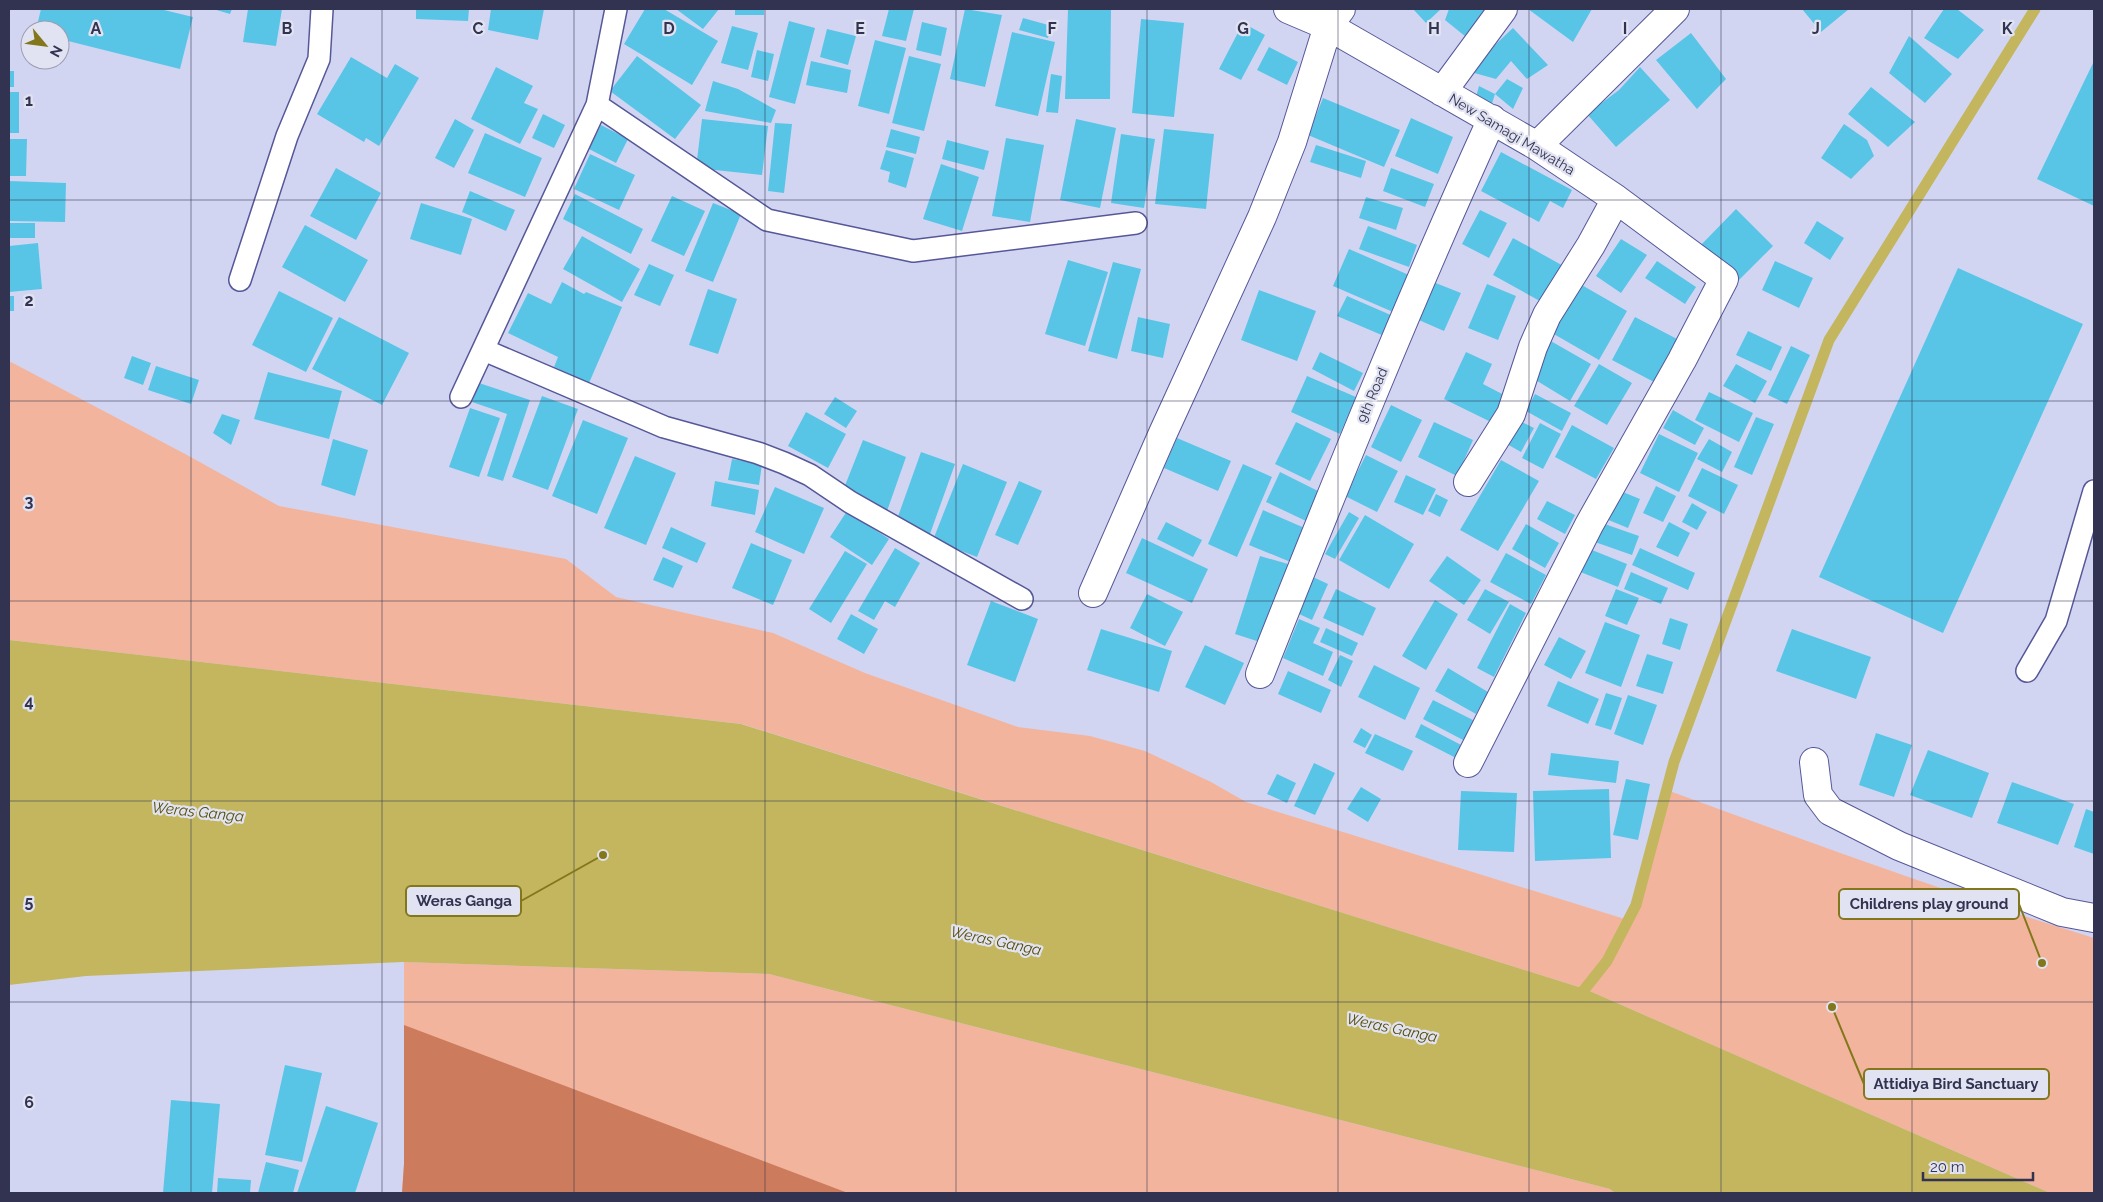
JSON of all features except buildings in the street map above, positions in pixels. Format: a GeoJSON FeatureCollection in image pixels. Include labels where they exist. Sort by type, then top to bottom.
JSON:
{"type":"FeatureCollection","features":[{"type":"Feature","properties":{"kind":"street","name":"New Samagi Mawatha"},"geometry":{"type":"LineString","coordinates":[[1288,9],[1334,17],[1442,92],[1537,146],[1616,199],[1724,279],[1682,360],[1589,524],[1468,763]]}},
{"type":"Feature","properties":{"kind":"street"},"geometry":{"type":"LineString","coordinates":[[1442,92],[1503,9]]}},
{"type":"Feature","properties":{"kind":"street"},"geometry":{"type":"LineString","coordinates":[[1537,146],[1675,9]]}},
{"type":"Feature","properties":{"kind":"street"},"geometry":{"type":"LineString","coordinates":[[1093,593],[1163,433],[1262,217],[1292,142],[1334,17]]}},
{"type":"Feature","properties":{"kind":"street","name":"9th Road"},"geometry":{"type":"LineString","coordinates":[[1260,674],[1339,473],[1440,233],[1492,119]]}},
{"type":"Feature","properties":{"kind":"street"},"geometry":{"type":"LineString","coordinates":[[1468,482],[1511,414],[1533,347],[1547,315],[1591,245],[1616,199]]}},
{"type":"Feature","properties":{"kind":"street"},"geometry":{"type":"LineString","coordinates":[[1814,762],[1818,795],[1830,811],[1899,846],[2062,912],[2094,918]]}},
{"type":"Feature","properties":{"kind":"lane"},"geometry":{"type":"LineString","coordinates":[[240,280],[287,136],[319,59],[322,9]]}},
{"type":"Feature","properties":{"kind":"lane"},"geometry":{"type":"LineString","coordinates":[[461,397],[596,105],[616,9]]}},
{"type":"Feature","properties":{"kind":"lane"},"geometry":{"type":"LineString","coordinates":[[596,105],[767,220],[913,252],[1136,223]]}},
{"type":"Feature","properties":{"kind":"lane"},"geometry":{"type":"LineString","coordinates":[[484,350],[664,427],[758,453],[810,475],[850,502],[1022,599]]}},
{"type":"Feature","properties":{"kind":"lane"},"geometry":{"type":"LineString","coordinates":[[2027,671],[2056,621],[2094,491]]}},
{"type":"Feature","properties":{"kind":"shaded area"},"geometry":{"type":"Polygon","coordinates":[[[11,362],[279,506],[566,559],[616,597],[773,633],[865,673],[1018,727],[1090,736],[1145,751],[1211,782],[1246,802],[1628,920],[1636,905],[1667,790],[1933,886],[2094,938],[2094,1193],[2050,1193],[1585,989],[742,724],[9,640],[9,363],[11,362]]]}},
{"type":"Feature","properties":{"kind":"shaded area"},"geometry":{"type":"Polygon","coordinates":[[[404,962],[769,974],[1610,1189],[1615,1193],[402,1193],[404,1164],[404,962]]]}},
{"type":"Feature","properties":{"kind":"shaded area"},"geometry":{"type":"Polygon","coordinates":[[[404,1025],[848,1193],[402,1193],[404,1164],[404,1025]]]}},
{"type":"Feature","properties":{"kind":"water"},"geometry":{"type":"Polygon","coordinates":[[[9,640],[741,724],[1585,989],[2050,1193],[1615,1193],[1610,1189],[769,974],[403,962],[86,976],[9,985],[9,640]]]}},
{"type":"Feature","properties":{"kind":"waterway"},"geometry":{"type":"LineString","coordinates":[[1576,1000],[1607,961],[1636,905],[1674,762],[1829,340],[2035,9]]}},
{"type":"Feature","properties":{"kind":"place","name":"Weras Ganga"},"geometry":{"type":"Point","coordinates":[603,855]}},
{"type":"Feature","properties":{"kind":"place","name":"Childrens play ground"},"geometry":{"type":"Point","coordinates":[2042,963]}},
{"type":"Feature","properties":{"kind":"place","name":"Attidiya Bird Sanctuary"},"geometry":{"type":"Point","coordinates":[1832,1007]}}]}
